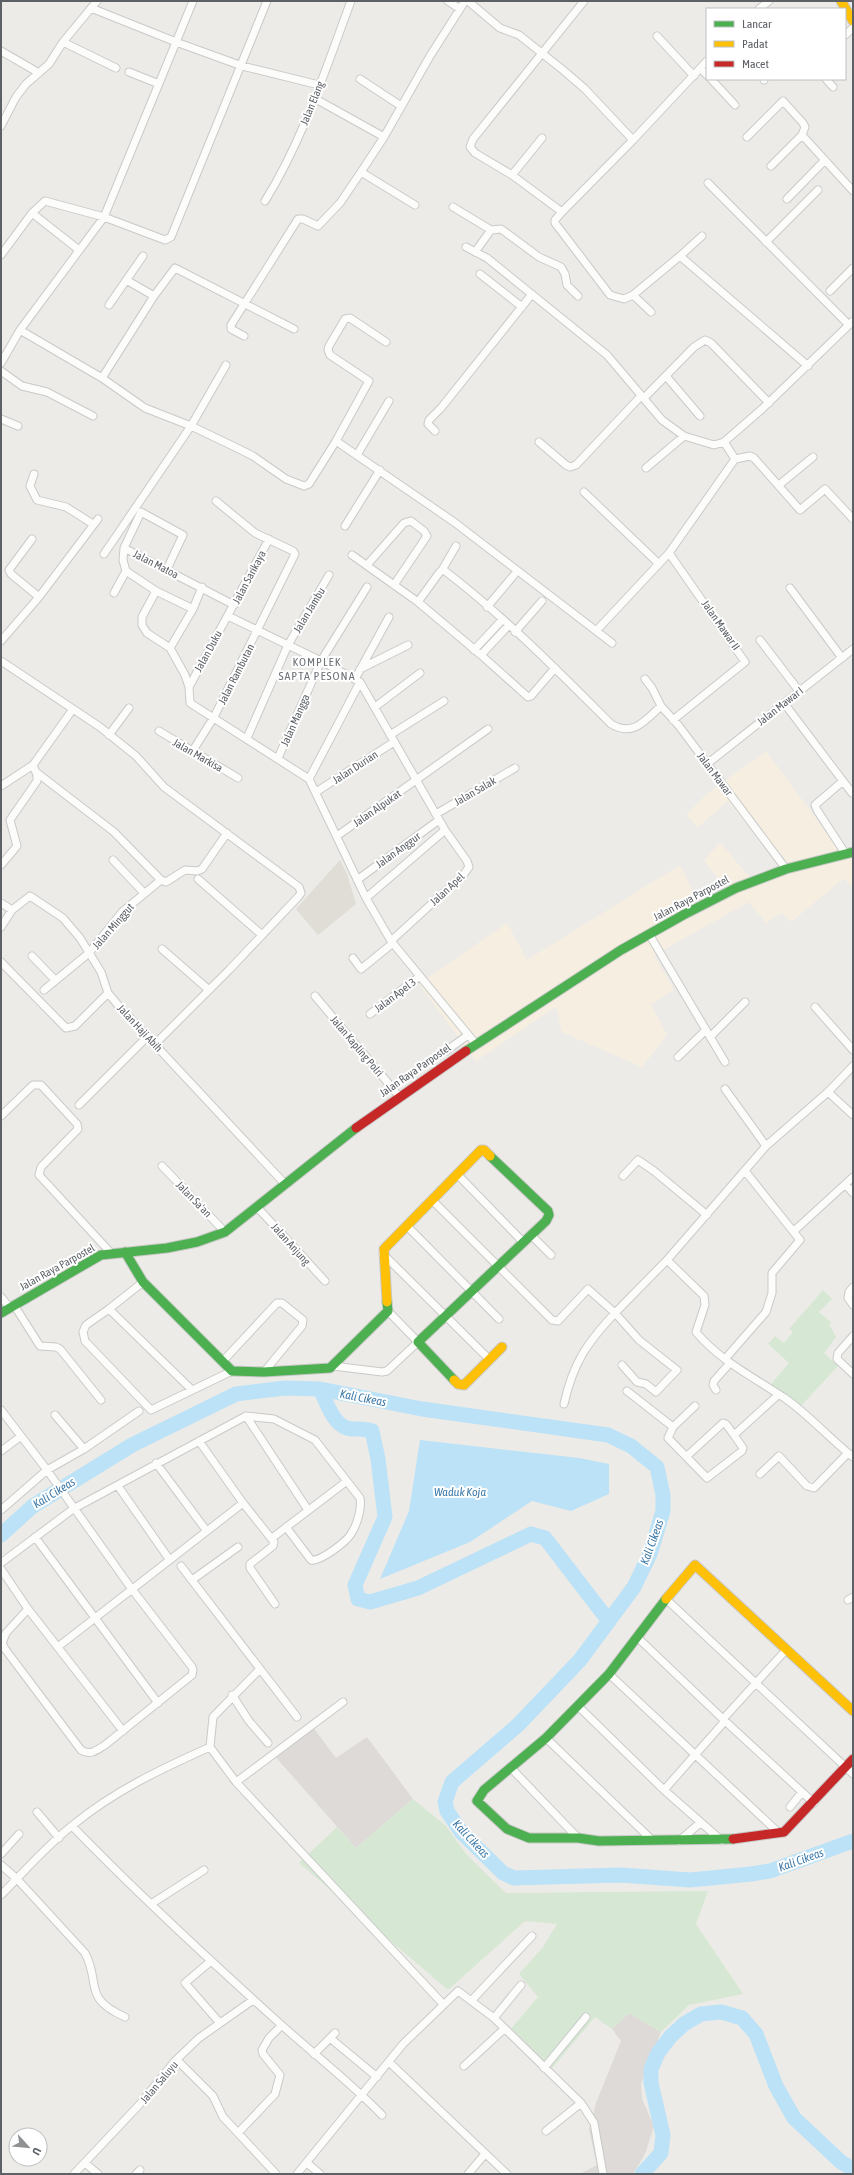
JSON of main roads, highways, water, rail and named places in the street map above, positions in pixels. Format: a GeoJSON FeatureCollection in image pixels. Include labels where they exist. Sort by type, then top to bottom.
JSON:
{"type":"FeatureCollection","features":[{"type":"Feature","properties":{"kind":"water","name":"Waduk Koja"},"geometry":{"type":"Polygon","coordinates":[[[420,1440],[579,1458],[609,1464],[609,1494],[571,1511],[532,1501],[470,1542],[380,1579],[409,1511],[420,1440]]]}},
{"type":"Feature","properties":{"kind":"waterway","name":"Kali Cikeas"},"geometry":{"type":"LineString","coordinates":[[1,1535],[33,1506],[132,1445],[236,1394],[285,1388],[320,1389],[422,1409],[608,1435],[631,1446],[657,1467],[663,1495],[663,1511],[650,1554],[634,1587],[580,1660],[518,1725],[452,1782],[445,1802],[447,1811],[462,1833],[503,1873],[514,1878],[621,1875],[690,1880],[751,1874],[770,1871],[853,1841]]}},
{"type":"Feature","properties":{"kind":"waterway"},"geometry":{"type":"LineString","coordinates":[[320,1389],[330,1412],[342,1426],[350,1429],[372,1431],[378,1459],[385,1517],[355,1585],[358,1599],[370,1602],[418,1588],[531,1534],[545,1538],[608,1620]]}},
{"type":"Feature","properties":{"kind":"waterway","name":"Kali Cikeas"},"geometry":{"type":"LineString","coordinates":[[642,2174],[661,2153],[663,2135],[651,2083],[651,2069],[658,2053],[670,2037],[684,2024],[701,2014],[721,2012],[742,2018],[756,2034],[776,2086],[794,2118],[841,2162],[853,2169]]}},
{"type":"Feature","properties":{"kind":"district","name":"KOMPLEK SAPTA PESONA"},"geometry":{"type":"Point","coordinates":[317,669]}}]}
